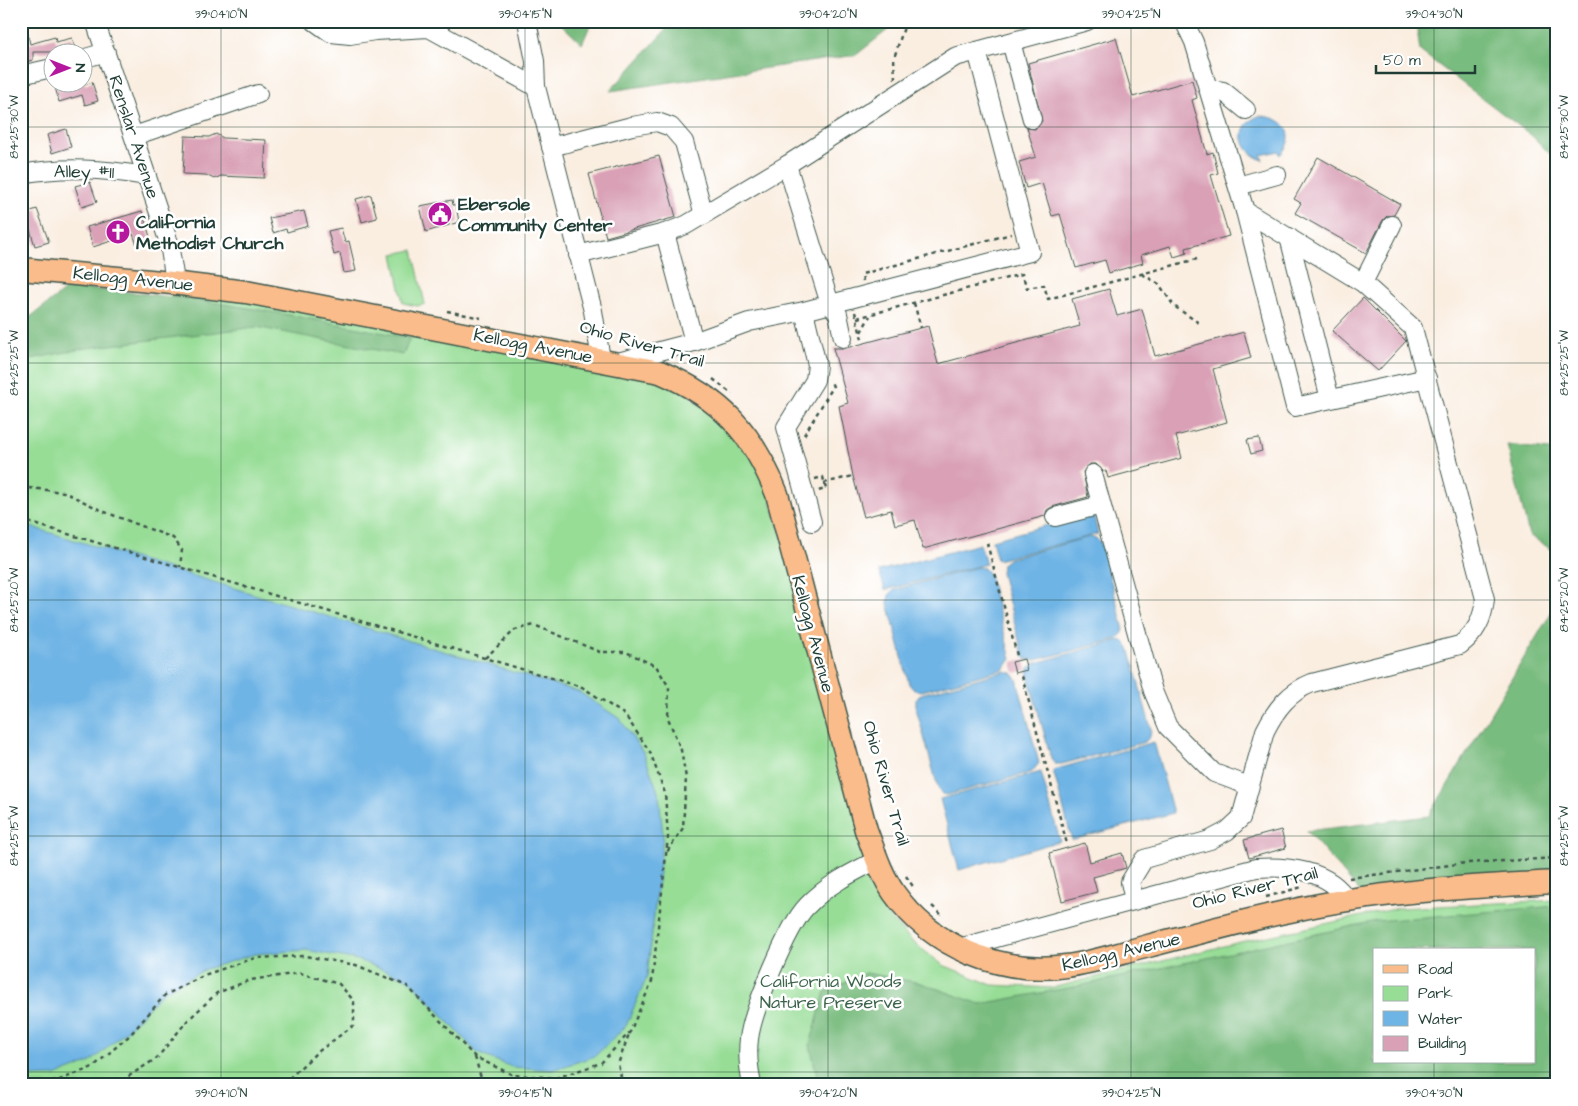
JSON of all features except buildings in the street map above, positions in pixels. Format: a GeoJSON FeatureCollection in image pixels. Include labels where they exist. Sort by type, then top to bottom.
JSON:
{"type":"FeatureCollection","features":[{"type":"Feature","properties":{"kind":"main road","name":"Kellogg Avenue"},"geometry":{"type":"LineString","coordinates":[[21,269],[172,283],[284,299],[660,372],[710,399],[742,429],[768,471],[777,494],[866,830],[877,860],[894,894],[913,915],[931,930],[959,948],[995,963],[1017,967],[1068,966],[1290,911],[1347,900],[1433,888],[1557,882]]}},
{"type":"Feature","properties":{"kind":"street","name":"Renslar Avenue"},"geometry":{"type":"LineString","coordinates":[[95,21],[169,243],[174,275],[172,283]]}},
{"type":"Feature","properties":{"kind":"street"},"geometry":{"type":"LineString","coordinates":[[314,21],[331,33],[350,35],[428,25],[536,87]]}},
{"type":"Feature","properties":{"kind":"street"},"geometry":{"type":"LineString","coordinates":[[527,21],[536,61],[536,87],[578,255],[609,361],[694,342],[749,322],[804,311],[1030,252],[978,51]]}},
{"type":"Feature","properties":{"kind":"street"},"geometry":{"type":"LineString","coordinates":[[578,255],[665,233],[686,225],[787,165],[955,57],[1087,21]]}},
{"type":"Feature","properties":{"kind":"street"},"geometry":{"type":"LineString","coordinates":[[1184,21],[1194,42],[1238,186],[1295,407],[1427,378]]}},
{"type":"Feature","properties":{"kind":"street"},"geometry":{"type":"LineString","coordinates":[[1011,42],[1032,119]]}},
{"type":"Feature","properties":{"kind":"street"},"geometry":{"type":"LineString","coordinates":[[92,56],[106,52]]}},
{"type":"Feature","properties":{"kind":"street"},"geometry":{"type":"LineString","coordinates":[[21,75],[42,70]]}},
{"type":"Feature","properties":{"kind":"street"},"geometry":{"type":"LineString","coordinates":[[1209,89],[1223,91],[1246,110]]}},
{"type":"Feature","properties":{"kind":"street"},"geometry":{"type":"LineString","coordinates":[[134,136],[258,94]]}},
{"type":"Feature","properties":{"kind":"street"},"geometry":{"type":"LineString","coordinates":[[551,147],[632,126],[657,122],[671,127],[684,142],[704,215]]}},
{"type":"Feature","properties":{"kind":"street"},"geometry":{"type":"LineString","coordinates":[[787,165],[830,304],[838,314],[843,338]]}},
{"type":"Feature","properties":{"kind":"street","name":"Alley #11"},"geometry":{"type":"LineString","coordinates":[[21,174],[69,168],[100,169],[147,176]]}},
{"type":"Feature","properties":{"kind":"street"},"geometry":{"type":"LineString","coordinates":[[1238,186],[1277,174]]}},
{"type":"Feature","properties":{"kind":"street"},"geometry":{"type":"LineString","coordinates":[[1134,900],[1130,882],[1144,859],[1210,840],[1226,831],[1241,818],[1249,786],[1271,720],[1280,706],[1300,688],[1452,648],[1469,638],[1480,622],[1484,609],[1484,591],[1413,328],[1363,283],[1245,211]]}},
{"type":"Feature","properties":{"kind":"street"},"geometry":{"type":"LineString","coordinates":[[1363,283],[1392,225]]}},
{"type":"Feature","properties":{"kind":"street"},"geometry":{"type":"LineString","coordinates":[[665,233],[694,342]]}},
{"type":"Feature","properties":{"kind":"street"},"geometry":{"type":"LineString","coordinates":[[1289,238],[1330,399]]}},
{"type":"Feature","properties":{"kind":"street"},"geometry":{"type":"LineString","coordinates":[[804,311],[817,365],[815,380],[786,427],[812,522]]}},
{"type":"Feature","properties":{"kind":"street"},"geometry":{"type":"LineString","coordinates":[[1092,474],[1153,692],[1168,727],[1214,773],[1249,786]]}},
{"type":"Feature","properties":{"kind":"street"},"geometry":{"type":"LineString","coordinates":[[1055,517],[1101,505]]}},
{"type":"Feature","properties":{"kind":"street"},"geometry":{"type":"LineString","coordinates":[[752,1085],[748,1060],[749,1038],[753,1018],[794,923],[805,907],[821,892],[840,878],[877,860]]}},
{"type":"Feature","properties":{"kind":"street"},"geometry":{"type":"LineString","coordinates":[[959,948],[1256,868],[1274,867],[1301,871],[1331,881],[1340,888],[1347,900]]}},
{"type":"Feature","properties":{"kind":"path"},"geometry":{"type":"LineString","coordinates":[[895,96],[894,58],[906,21]]}},
{"type":"Feature","properties":{"kind":"path"},"geometry":{"type":"LineString","coordinates":[[865,287],[862,274],[1025,230]]}},
{"type":"Feature","properties":{"kind":"path"},"geometry":{"type":"LineString","coordinates":[[856,318],[1022,274],[1027,288],[1044,285],[1048,299],[1197,259]]}},
{"type":"Feature","properties":{"kind":"path"},"geometry":{"type":"LineString","coordinates":[[1142,274],[1159,284],[1174,306],[1199,323]]}},
{"type":"Feature","properties":{"kind":"path"},"geometry":{"type":"LineString","coordinates":[[914,303],[921,328]]}},
{"type":"Feature","properties":{"kind":"path"},"geometry":{"type":"LineString","coordinates":[[855,310],[863,343]]}},
{"type":"Feature","properties":{"kind":"path"},"geometry":{"type":"LineString","coordinates":[[447,311],[485,319]]}},
{"type":"Feature","properties":{"kind":"path"},"geometry":{"type":"LineString","coordinates":[[860,332],[871,314]]}},
{"type":"Feature","properties":{"kind":"path","name":"Ohio River Trail"},"geometry":{"type":"LineString","coordinates":[[711,377],[734,396]]}},
{"type":"Feature","properties":{"kind":"path"},"geometry":{"type":"LineString","coordinates":[[824,483],[853,476]]}},
{"type":"Feature","properties":{"kind":"path"},"geometry":{"type":"LineString","coordinates":[[21,487],[64,492],[105,512],[173,538],[182,550],[180,567]]}},
{"type":"Feature","properties":{"kind":"path"},"geometry":{"type":"LineString","coordinates":[[21,520],[582,687],[625,715],[650,752],[665,793],[668,837],[652,981],[618,1064],[623,1085]]}},
{"type":"Feature","properties":{"kind":"path"},"geometry":{"type":"LineString","coordinates":[[987,544],[1018,659]]}},
{"type":"Feature","properties":{"kind":"path"},"geometry":{"type":"LineString","coordinates":[[485,658],[515,630],[534,625],[600,652],[626,652],[656,666],[669,687],[668,718],[681,750],[686,778],[683,828],[666,853]]}},
{"type":"Feature","properties":{"kind":"path"},"geometry":{"type":"LineString","coordinates":[[1022,676],[1067,844]]}},
{"type":"Feature","properties":{"kind":"path","name":"Ohio River Trail"},"geometry":{"type":"LineString","coordinates":[[1264,898],[1331,881],[1466,863],[1557,858]]}},
{"type":"Feature","properties":{"kind":"path","name":"Ohio River Trail"},"geometry":{"type":"LineString","coordinates":[[902,870],[916,890]]}},
{"type":"Feature","properties":{"kind":"path"},"geometry":{"type":"LineString","coordinates":[[928,903],[947,920]]}},
{"type":"Feature","properties":{"kind":"path"},"geometry":{"type":"LineString","coordinates":[[21,1083],[57,1081],[93,1067],[130,1034],[165,995],[207,974],[255,958],[305,956],[356,965],[407,986],[475,1057],[512,1074],[556,1078],[601,1063],[630,1032]]}},
{"type":"Feature","properties":{"kind":"path"},"geometry":{"type":"LineString","coordinates":[[115,1085],[157,1058],[188,1022],[217,993],[250,980],[300,973],[338,984],[354,1001],[354,1025],[315,1054],[282,1085]]}},
{"type":"Feature","properties":{"kind":"path"},"geometry":{"type":"LineString","coordinates":[[475,1057],[483,1085]]}},
{"type":"Feature","properties":{"kind":"green space"},"geometry":{"type":"Polygon","coordinates":[[[558,21],[592,21],[582,44],[558,21]]]}},
{"type":"Feature","properties":{"kind":"green space"},"geometry":{"type":"Polygon","coordinates":[[[674,21],[899,21],[856,55],[610,91],[674,21]]]}},
{"type":"Feature","properties":{"kind":"green space"},"geometry":{"type":"Polygon","coordinates":[[[1416,21],[1557,21],[1557,161],[1531,135],[1420,51],[1416,21]]]}},
{"type":"Feature","properties":{"kind":"green space"},"geometry":{"type":"Polygon","coordinates":[[[413,250],[425,304],[417,306],[403,303],[393,254],[413,250]]]}},
{"type":"Feature","properties":{"kind":"green space","name":"California Woods Nature Preserve"},"geometry":{"type":"Polygon","coordinates":[[[172,283],[660,372],[756,450],[877,860],[860,869],[884,912],[914,943],[943,965],[992,985],[1052,988],[1236,943],[1399,908],[1557,900],[1557,1085],[21,1085],[21,349],[168,318],[172,283]]]}},
{"type":"Feature","properties":{"kind":"green space"},"geometry":{"type":"Polygon","coordinates":[[[68,288],[197,300],[410,338],[403,355],[256,327],[86,348],[21,361],[21,324],[68,288]]]}},
{"type":"Feature","properties":{"kind":"green space"},"geometry":{"type":"Polygon","coordinates":[[[1507,445],[1557,451],[1557,553],[1529,535],[1507,445]]]}},
{"type":"Feature","properties":{"kind":"green space"},"geometry":{"type":"Polygon","coordinates":[[[1557,603],[1557,882],[1364,897],[1307,831],[1429,816],[1557,603]]]}},
{"type":"Feature","properties":{"kind":"green space","name":"California Woods Nature Preserve"},"geometry":{"type":"Polygon","coordinates":[[[1557,906],[1557,1085],[819,1085],[810,1045],[825,992],[866,973],[921,983],[980,1004],[1074,987],[1376,921],[1557,906]]]}},
{"type":"Feature","properties":{"kind":"water"},"geometry":{"type":"Polygon","coordinates":[[[1259,116],[1276,119],[1282,123],[1289,133],[1289,140],[1280,155],[1279,151],[1261,155],[1263,160],[1249,151],[1245,145],[1243,132],[1251,120],[1259,116]]]}},
{"type":"Feature","properties":{"kind":"water"},"geometry":{"type":"Polygon","coordinates":[[[1093,513],[1098,534],[997,560],[992,540],[1093,513]]]}},
{"type":"Feature","properties":{"kind":"water"},"geometry":{"type":"Polygon","coordinates":[[[21,524],[579,692],[620,719],[644,754],[659,794],[663,836],[647,977],[626,1026],[595,1056],[553,1070],[512,1067],[477,1053],[410,980],[358,960],[306,950],[255,954],[206,969],[163,992],[128,1029],[91,1062],[55,1076],[21,1077],[21,524]]]}},
{"type":"Feature","properties":{"kind":"water"},"geometry":{"type":"Polygon","coordinates":[[[1089,537],[1096,538],[1101,543],[1123,626],[1123,633],[1117,639],[1036,660],[1027,660],[1023,655],[1001,573],[1002,564],[1008,559],[1089,537]]]}},
{"type":"Feature","properties":{"kind":"water"},"geometry":{"type":"Polygon","coordinates":[[[980,544],[986,564],[885,590],[879,571],[980,544]]]}},
{"type":"Feature","properties":{"kind":"water"},"geometry":{"type":"Polygon","coordinates":[[[977,567],[984,568],[989,574],[1011,659],[1004,669],[922,691],[914,690],[909,684],[888,603],[889,595],[894,590],[977,567]]]}},
{"type":"Feature","properties":{"kind":"water"},"geometry":{"type":"Polygon","coordinates":[[[1119,640],[1125,642],[1129,648],[1151,729],[1150,737],[1145,742],[1062,764],[1055,764],[1051,758],[1028,676],[1029,668],[1036,663],[1119,640]]]}},
{"type":"Feature","properties":{"kind":"water"},"geometry":{"type":"Polygon","coordinates":[[[1005,671],[1012,673],[1017,679],[1039,763],[1032,772],[947,795],[942,794],[938,788],[916,708],[916,700],[921,694],[1005,671]]]}},
{"type":"Feature","properties":{"kind":"water"},"geometry":{"type":"Polygon","coordinates":[[[1154,742],[1173,813],[1072,840],[1053,770],[1154,742]]]}},
{"type":"Feature","properties":{"kind":"water"},"geometry":{"type":"Polygon","coordinates":[[[1041,772],[1060,841],[959,870],[940,799],[1041,772]]]}},
{"type":"Feature","properties":{"kind":"place","name":"Ebersole Community Center"},"geometry":{"type":"Point","coordinates":[440,214]}},
{"type":"Feature","properties":{"kind":"place","name":"California Methodist Church"},"geometry":{"type":"Point","coordinates":[118,232]}}]}
